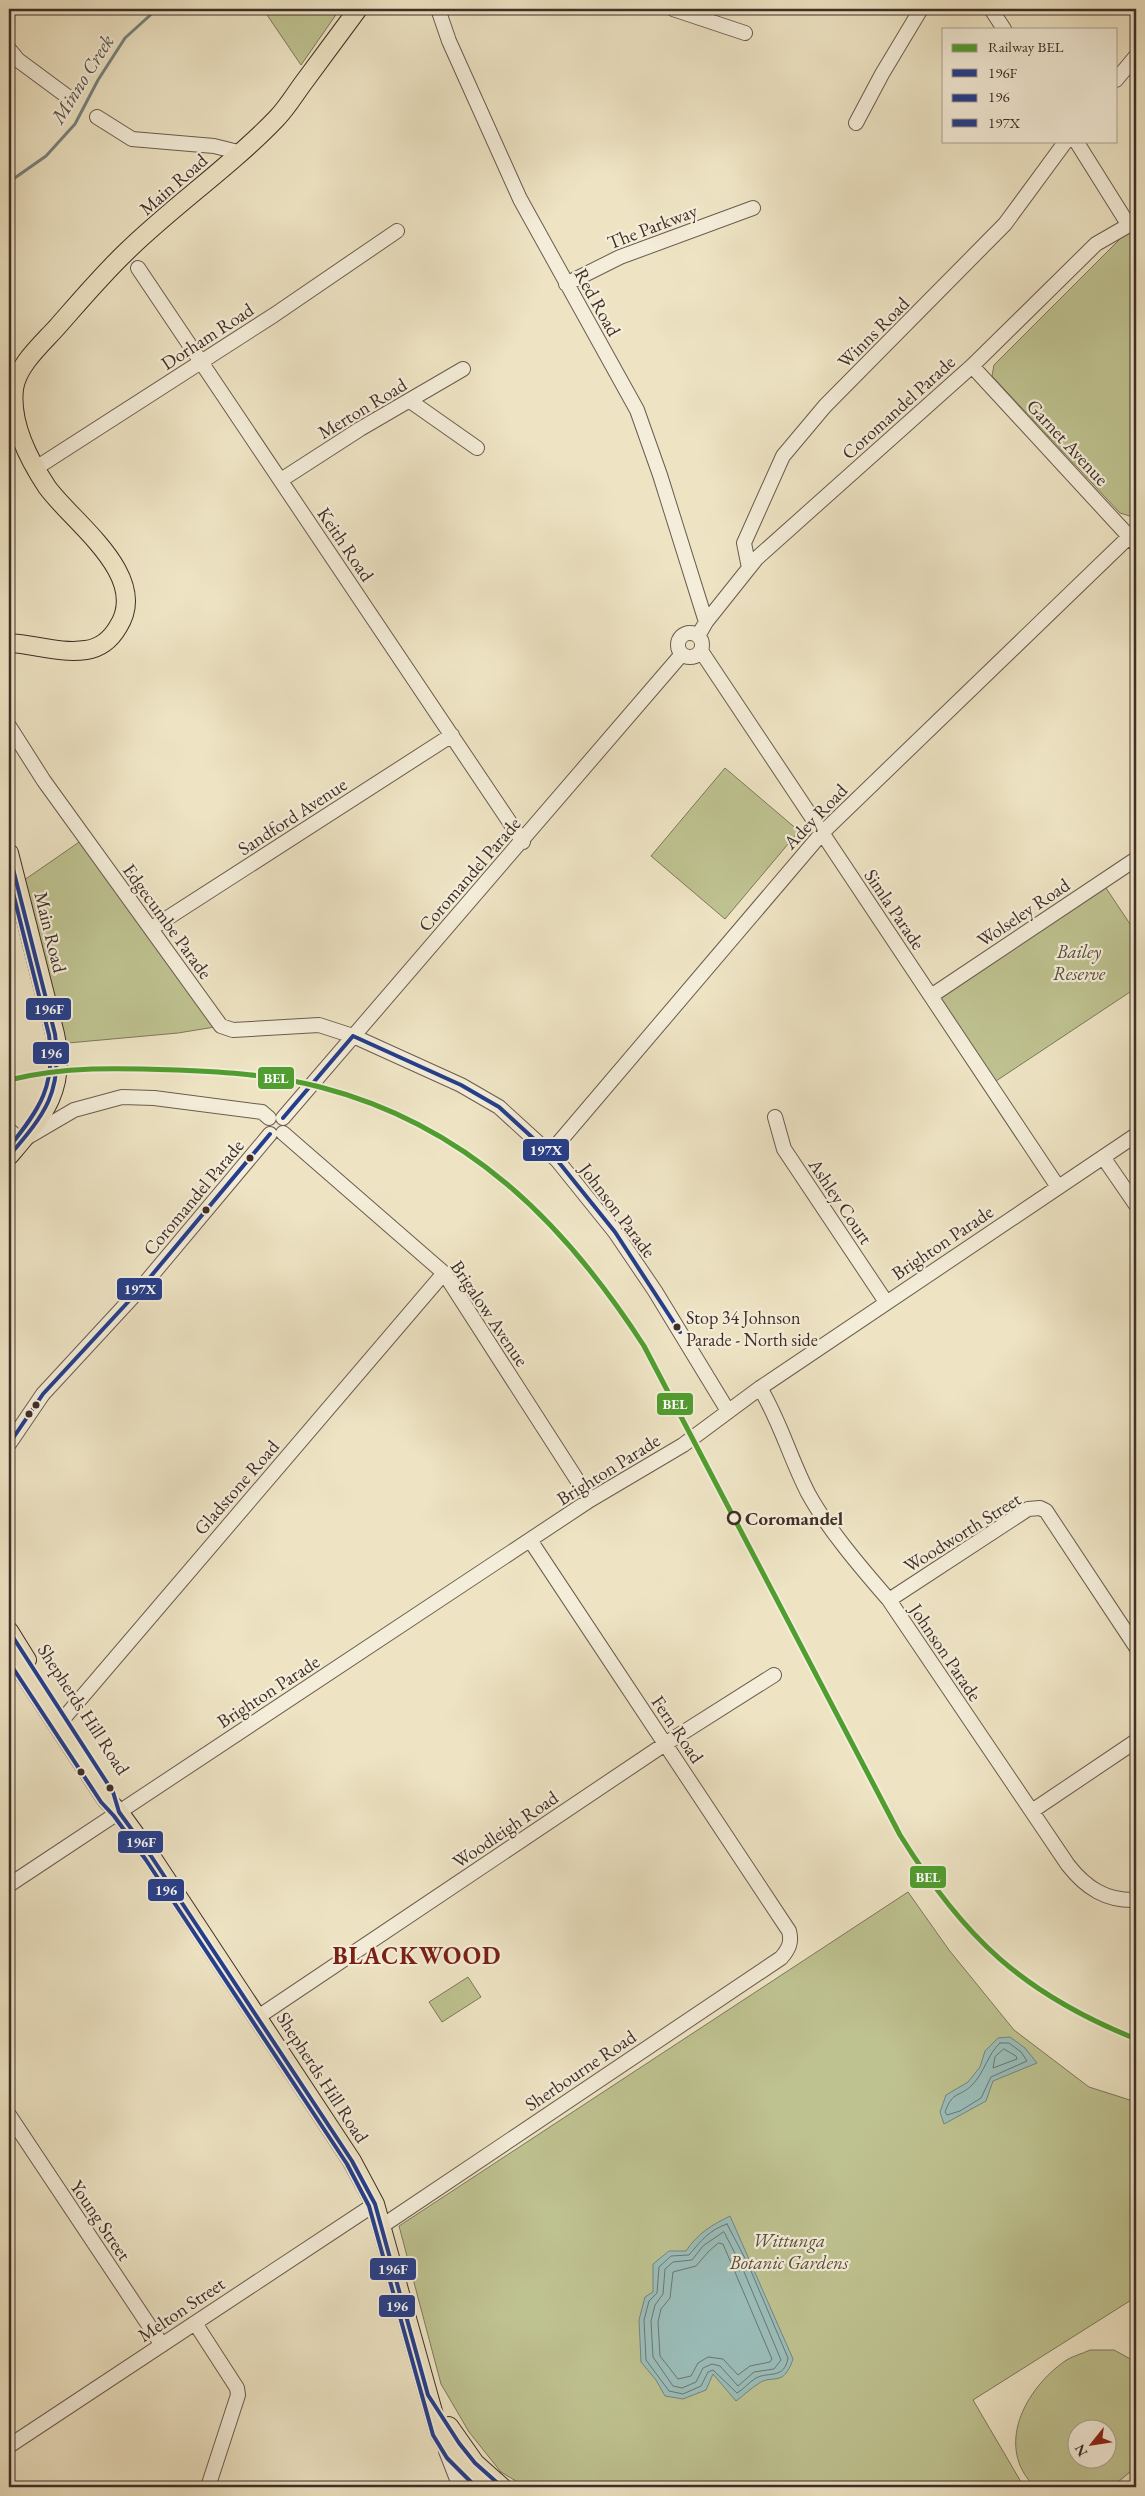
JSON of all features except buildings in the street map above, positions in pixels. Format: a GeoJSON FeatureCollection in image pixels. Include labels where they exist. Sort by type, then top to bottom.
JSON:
{"type":"FeatureCollection","features":[{"type":"Feature","properties":{"kind":"main road","name":"Main Road"},"geometry":{"type":"LineString","coordinates":[[9,643],[28,644],[62,651],[87,650],[100,645],[113,636],[125,616],[126,594],[103,548],[49,489],[24,446],[16,419],[12,390],[19,374],[38,349],[126,252],[242,153],[278,117],[358,9]]}},
{"type":"Feature","properties":{"kind":"main road","name":"Main Road"},"geometry":{"type":"LineString","coordinates":[[9,853],[55,1034],[59,1063],[57,1083],[47,1106],[15,1136],[9,1156]]}},
{"type":"Feature","properties":{"kind":"main road","name":"Shepherds Hill Road"},"geometry":{"type":"LineString","coordinates":[[9,1631],[106,1798],[119,1812],[151,1856],[352,2161],[375,2204],[439,2433],[452,2454],[484,2487]]}},
{"type":"Feature","properties":{"kind":"main road","name":"Shepherds Hill Road"},"geometry":{"type":"LineString","coordinates":[[9,1650],[61,1721]]}},
{"type":"Feature","properties":{"kind":"main road","name":"Shepherds Hill Road"},"geometry":{"type":"LineString","coordinates":[[428,2394],[459,2443],[475,2463],[502,2487]]}},
{"type":"Feature","properties":{"kind":"street","name":"Red Road"},"geometry":{"type":"LineString","coordinates":[[438,9],[449,41],[520,199],[637,410],[663,484],[706,622]]}},
{"type":"Feature","properties":{"kind":"street"},"geometry":{"type":"LineString","coordinates":[[673,9],[745,33]]}},
{"type":"Feature","properties":{"kind":"street"},"geometry":{"type":"LineString","coordinates":[[856,123],[882,74],[921,9]]}},
{"type":"Feature","properties":{"kind":"street"},"geometry":{"type":"LineString","coordinates":[[991,9],[1003,28]]}},
{"type":"Feature","properties":{"kind":"street"},"geometry":{"type":"LineString","coordinates":[[9,49],[18,60],[68,97]]}},
{"type":"Feature","properties":{"kind":"street"},"geometry":{"type":"LineString","coordinates":[[1118,78],[1136,56]]}},
{"type":"Feature","properties":{"kind":"street"},"geometry":{"type":"LineString","coordinates":[[97,117],[132,138],[214,146],[242,153]]}},
{"type":"Feature","properties":{"kind":"street","name":"Winns Road"},"geometry":{"type":"LineString","coordinates":[[751,560],[744,543],[783,456],[825,406],[1005,224],[1065,142]]}},
{"type":"Feature","properties":{"kind":"street"},"geometry":{"type":"LineString","coordinates":[[1077,142],[1132,222]]}},
{"type":"Feature","properties":{"kind":"street","name":"The Parkway"},"geometry":{"type":"LineString","coordinates":[[566,284],[620,257],[753,208]]}},
{"type":"Feature","properties":{"kind":"street","name":"Coromandel Parade"},"geometry":{"type":"LineString","coordinates":[[698,636],[751,560],[972,366],[1096,244],[1132,222]]}},
{"type":"Feature","properties":{"kind":"street","name":"Dorham Road"},"geometry":{"type":"LineString","coordinates":[[36,468],[201,362],[397,231]]}},
{"type":"Feature","properties":{"kind":"street","name":"Keith Road"},"geometry":{"type":"LineString","coordinates":[[138,268],[523,842]]}},
{"type":"Feature","properties":{"kind":"street","name":"Garnet Avenue"},"geometry":{"type":"LineString","coordinates":[[972,366],[1134,537]]}},
{"type":"Feature","properties":{"kind":"street","name":"Merton Road"},"geometry":{"type":"LineString","coordinates":[[281,480],[360,429],[463,369]]}},
{"type":"Feature","properties":{"kind":"street"},"geometry":{"type":"LineString","coordinates":[[410,401],[477,448]]}},
{"type":"Feature","properties":{"kind":"street","name":"Adey Road"},"geometry":{"type":"LineString","coordinates":[[549,1154],[822,832],[1134,537]]}},
{"type":"Feature","properties":{"kind":"street"},"geometry":{"type":"LineString","coordinates":[[691,633],[698,636],[702,643],[701,651],[692,657],[682,654],[678,647],[680,639],[691,633]]}},
{"type":"Feature","properties":{"kind":"street","name":"Simla Parade"},"geometry":{"type":"LineString","coordinates":[[701,651],[1058,1187]]}},
{"type":"Feature","properties":{"kind":"street","name":"Coromandel Parade"},"geometry":{"type":"LineString","coordinates":[[283,1118],[523,842],[682,654]]}},
{"type":"Feature","properties":{"kind":"street","name":"Edgecumbe Parade"},"geometry":{"type":"LineString","coordinates":[[9,726],[44,781],[221,1026],[233,1030],[319,1025],[353,1036]]}},
{"type":"Feature","properties":{"kind":"street","name":"Sandford Avenue"},"geometry":{"type":"LineString","coordinates":[[152,928],[452,735]]}},
{"type":"Feature","properties":{"kind":"street","name":"Wolseley Road"},"geometry":{"type":"LineString","coordinates":[[931,996],[1136,859]]}},
{"type":"Feature","properties":{"kind":"street","name":"Johnson Parade"},"geometry":{"type":"LineString","coordinates":[[353,1036],[461,1085],[499,1107],[549,1154],[615,1232],[655,1291],[728,1411]]}},
{"type":"Feature","properties":{"kind":"street"},"geometry":{"type":"LineString","coordinates":[[15,1136],[74,1110],[122,1097],[154,1098],[262,1112],[269,1118]]}},
{"type":"Feature","properties":{"kind":"street"},"geometry":{"type":"LineString","coordinates":[[276,1115],[283,1118],[286,1126],[276,1134],[265,1126],[269,1118],[276,1115]]}},
{"type":"Feature","properties":{"kind":"street","name":"Ashley Court"},"geometry":{"type":"LineString","coordinates":[[775,1117],[784,1149],[886,1302]]}},
{"type":"Feature","properties":{"kind":"street","name":"Coromandel Parade"},"geometry":{"type":"LineString","coordinates":[[9,1444],[43,1394],[141,1288],[276,1134]]}},
{"type":"Feature","properties":{"kind":"street","name":"Brigalow Avenue"},"geometry":{"type":"LineString","coordinates":[[276,1134],[444,1273],[590,1500]]}},
{"type":"Feature","properties":{"kind":"street","name":"Brighton Parade"},"geometry":{"type":"LineString","coordinates":[[9,1885],[590,1500],[682,1445],[760,1388],[1136,1135]]}},
{"type":"Feature","properties":{"kind":"street"},"geometry":{"type":"LineString","coordinates":[[1103,1157],[1136,1205]]}},
{"type":"Feature","properties":{"kind":"street","name":"Gladstone Road"},"geometry":{"type":"LineString","coordinates":[[61,1721],[444,1273]]}},
{"type":"Feature","properties":{"kind":"street","name":"Johnson Parade"},"geometry":{"type":"LineString","coordinates":[[760,1388],[779,1423],[793,1464],[809,1495],[856,1560],[888,1600],[1081,1882],[1097,1893],[1118,1900],[1136,1900]]}},
{"type":"Feature","properties":{"kind":"street","name":"Woodworth Street"},"geometry":{"type":"LineString","coordinates":[[888,1600],[1028,1509],[1040,1508],[1046,1511],[1136,1647]]}},
{"type":"Feature","properties":{"kind":"street","name":"Fern Road"},"geometry":{"type":"LineString","coordinates":[[530,1540],[789,1931],[791,1940]]}},
{"type":"Feature","properties":{"kind":"street","name":"Woodleigh Road"},"geometry":{"type":"LineString","coordinates":[[258,2017],[665,1744],[774,1675]]}},
{"type":"Feature","properties":{"kind":"street"},"geometry":{"type":"LineString","coordinates":[[1032,1811],[1136,1741]]}},
{"type":"Feature","properties":{"kind":"street","name":"Sherbourne Road"},"geometry":{"type":"LineString","coordinates":[[382,2226],[781,1958],[788,1949],[791,1940]]}},
{"type":"Feature","properties":{"kind":"street","name":"Young Street"},"geometry":{"type":"LineString","coordinates":[[9,2115],[162,2345]]}},
{"type":"Feature","properties":{"kind":"street","name":"Melton Street"},"geometry":{"type":"LineString","coordinates":[[9,2446],[375,2204]]}},
{"type":"Feature","properties":{"kind":"street"},"geometry":{"type":"LineString","coordinates":[[195,2323],[237,2388],[238,2395],[208,2487]]}},
{"type":"Feature","properties":{"kind":"street"},"geometry":{"type":"LineString","coordinates":[[439,2433],[460,2487]]}},
{"type":"Feature","properties":{"kind":"green space"},"geometry":{"type":"Polygon","coordinates":[[[263,9],[340,9],[301,65],[263,9]]]}},
{"type":"Feature","properties":{"kind":"green space"},"geometry":{"type":"Polygon","coordinates":[[[1136,229],[1136,518],[1120,513],[992,376],[994,365],[1125,234],[1136,229]]]}},
{"type":"Feature","properties":{"kind":"green space"},"geometry":{"type":"Polygon","coordinates":[[[725,768],[799,831],[725,919],[651,856],[725,768]]]}},
{"type":"Feature","properties":{"kind":"green space"},"geometry":{"type":"Polygon","coordinates":[[[85,838],[221,1026],[178,1033],[57,1044],[17,885],[85,838]]]}},
{"type":"Feature","properties":{"kind":"green space","name":"Bailey Reserve"},"geometry":{"type":"Polygon","coordinates":[[[1102,882],[1136,933],[1136,988],[990,1085],[931,996],[1102,882]]]}},
{"type":"Feature","properties":{"kind":"green space","name":"Wittunga Botanic Gardens"},"geometry":{"type":"Polygon","coordinates":[[[908,1892],[949,1950],[1014,2030],[1089,2087],[1136,2102],[1136,2297],[973,2400],[1024,2487],[526,2487],[501,2472],[469,2432],[441,2384],[399,2226],[908,1892]]]}},
{"type":"Feature","properties":{"kind":"green space"},"geometry":{"type":"Polygon","coordinates":[[[468,1977],[481,1997],[442,2022],[429,2002],[468,1977]]]}},
{"type":"Feature","properties":{"kind":"green space"},"geometry":{"type":"Polygon","coordinates":[[[1090,2350],[1114,2350],[1136,2362],[1136,2467],[1112,2487],[1035,2487],[1023,2471],[1017,2454],[1016,2437],[1027,2403],[1051,2373],[1068,2359],[1090,2350]]]}},
{"type":"Feature","properties":{"kind":"water"},"geometry":{"type":"Polygon","coordinates":[[[1010,2037],[1025,2048],[1037,2063],[993,2081],[986,2101],[944,2124],[940,2112],[946,2095],[968,2082],[980,2067],[985,2051],[998,2038],[1010,2037]]]}},
{"type":"Feature","properties":{"kind":"water"},"geometry":{"type":"Polygon","coordinates":[[[730,2216],[793,2359],[785,2374],[781,2377],[763,2381],[736,2401],[713,2374],[706,2390],[683,2399],[665,2396],[656,2380],[641,2362],[639,2320],[645,2297],[653,2292],[653,2264],[669,2251],[686,2251],[695,2239],[706,2230],[730,2216]]]}},
{"type":"Feature","properties":{"kind":"waterway","name":"Minno Creek"},"geometry":{"type":"LineString","coordinates":[[9,182],[46,156],[75,124],[98,80],[125,38],[157,9]]}},
{"type":"Feature","properties":{"kind":"rail line","name":"BEL"},"geometry":{"type":"LineString","coordinates":[[9,1080],[30,1075],[72,1070],[135,1069],[231,1073],[302,1083],[373,1104],[421,1126],[466,1153],[507,1184],[545,1220],[580,1259],[613,1301],[644,1346],[900,1835],[948,1904],[973,1933],[999,1958],[1028,1981],[1060,2002],[1136,2039]]}},
{"type":"Feature","properties":{"kind":"transit line","name":"196F"},"geometry":{"type":"LineString","coordinates":[[9,853],[55,1034],[57,1054],[56,1072],[48,1101],[32,1127],[9,1156]]}},
{"type":"Feature","properties":{"kind":"transit line","name":"196"},"geometry":{"type":"LineString","coordinates":[[9,877],[49,1035],[51,1053],[48,1082],[43,1096],[37,1108],[9,1147]]}},
{"type":"Feature","properties":{"kind":"transit line","name":"197X"},"geometry":{"type":"LineString","coordinates":[[353,1036],[461,1085],[499,1107],[557,1160],[615,1232],[680,1332]]}},
{"type":"Feature","properties":{"kind":"transit line","name":"197X"},"geometry":{"type":"LineString","coordinates":[[283,1118],[353,1036]]}},
{"type":"Feature","properties":{"kind":"transit line","name":"197X"},"geometry":{"type":"LineString","coordinates":[[9,1444],[43,1394],[141,1288],[270,1134]]}},
{"type":"Feature","properties":{"kind":"transit line","name":"196F"},"geometry":{"type":"LineString","coordinates":[[9,1631],[113,1792],[119,1812],[151,1856],[352,2161],[375,2204],[428,2395],[459,2443],[475,2463],[502,2487]]}},
{"type":"Feature","properties":{"kind":"transit line","name":"196"},"geometry":{"type":"LineString","coordinates":[[9,1662],[101,1802],[114,1816],[146,1860],[347,2164],[369,2206],[433,2435],[447,2458],[476,2487]]}},
{"type":"Feature","properties":{"kind":"place","name":"Stop 34 Johnson Parade - North side"},"geometry":{"type":"Point","coordinates":[677,1327]}},
{"type":"Feature","properties":{"kind":"place","name":"Coromandel"},"geometry":{"type":"Point","coordinates":[734,1518]}},
{"type":"Feature","properties":{"kind":"district","name":"BLACKWOOD"},"geometry":{"type":"Point","coordinates":[417,1956]}}]}
